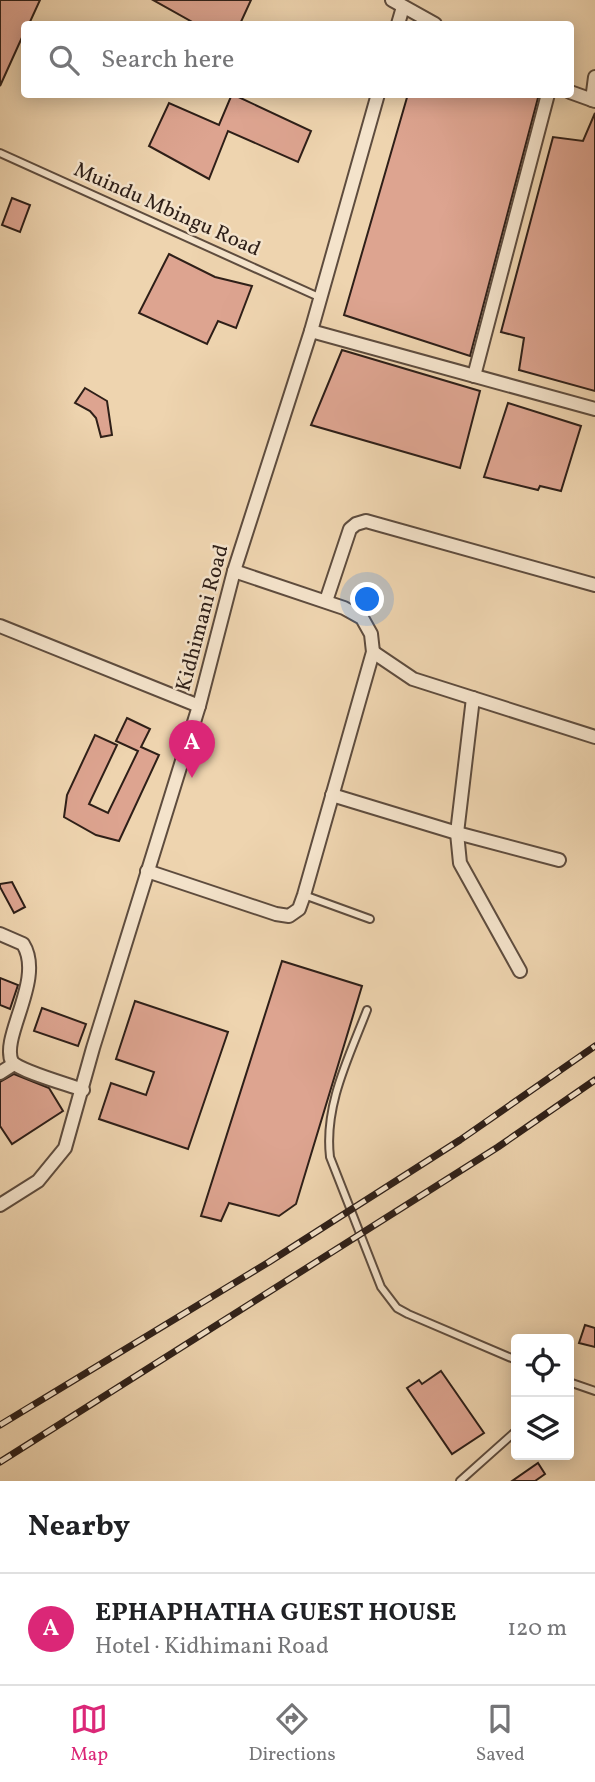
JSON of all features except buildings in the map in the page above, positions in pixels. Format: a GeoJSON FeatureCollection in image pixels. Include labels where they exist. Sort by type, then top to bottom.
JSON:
{"type":"FeatureCollection","features":[{"type":"Feature","properties":{"kind":"street"},"geometry":{"type":"LineString","coordinates":[[397,4],[429,21]]}},
{"type":"Feature","properties":{"kind":"street"},"geometry":{"type":"LineString","coordinates":[[574,94],[593,101],[595,77]]}},
{"type":"Feature","properties":{"kind":"street","name":"Kidhimani Road"},"geometry":{"type":"LineString","coordinates":[[0,1205],[38,1181],[65,1148],[93,1048],[199,706],[234,571],[321,298],[377,98]]}},
{"type":"Feature","properties":{"kind":"street"},"geometry":{"type":"LineString","coordinates":[[474,376],[547,98]]}},
{"type":"Feature","properties":{"kind":"street"},"geometry":{"type":"LineString","coordinates":[[311,331],[595,409]]}},
{"type":"Feature","properties":{"kind":"street"},"geometry":{"type":"LineString","coordinates":[[326,601],[350,529],[366,521],[595,585]]}},
{"type":"Feature","properties":{"kind":"street"},"geometry":{"type":"LineString","coordinates":[[147,871],[289,916],[299,909],[304,895],[373,652],[371,634],[362,618],[344,608],[234,571]]}},
{"type":"Feature","properties":{"kind":"street"},"geometry":{"type":"LineString","coordinates":[[0,626],[199,706]]}},
{"type":"Feature","properties":{"kind":"street"},"geometry":{"type":"LineString","coordinates":[[373,652],[413,679],[595,737]]}},
{"type":"Feature","properties":{"kind":"street"},"geometry":{"type":"LineString","coordinates":[[473,698],[457,833],[460,863],[520,971]]}},
{"type":"Feature","properties":{"kind":"street"},"geometry":{"type":"LineString","coordinates":[[332,795],[457,833],[559,860]]}},
{"type":"Feature","properties":{"kind":"street"},"geometry":{"type":"LineString","coordinates":[[0,934],[23,944],[28,964],[26,979],[5,1039],[7,1055],[15,1064],[83,1090]]}},
{"type":"Feature","properties":{"kind":"street"},"geometry":{"type":"LineString","coordinates":[[0,1073],[15,1064]]}},
{"type":"Feature","properties":{"kind":"lane","name":"Muindu Mbingu Road"},"geometry":{"type":"LineString","coordinates":[[0,153],[321,298]]}},
{"type":"Feature","properties":{"kind":"lane"},"geometry":{"type":"LineString","coordinates":[[304,895],[370,919]]}},
{"type":"Feature","properties":{"kind":"lane"},"geometry":{"type":"LineString","coordinates":[[367,1010],[335,1095],[328,1140],[333,1165],[381,1287],[397,1308],[408,1314],[511,1358]]}},
{"type":"Feature","properties":{"kind":"lane"},"geometry":{"type":"LineString","coordinates":[[574,1384],[595,1391]]}},
{"type":"Feature","properties":{"kind":"lane"},"geometry":{"type":"LineString","coordinates":[[460,1481],[511,1435]]}},
{"type":"Feature","properties":{"kind":"railway"},"geometry":{"type":"LineString","coordinates":[[0,1425],[269,1262],[460,1140],[595,1046]]}},
{"type":"Feature","properties":{"kind":"railway"},"geometry":{"type":"LineString","coordinates":[[0,1462],[498,1147],[595,1080]]}},
{"type":"Feature","properties":{"kind":"place","name":"EPHAPHATHA GUEST HOUSE"},"geometry":{"type":"Point","coordinates":[192,778]}}]}
